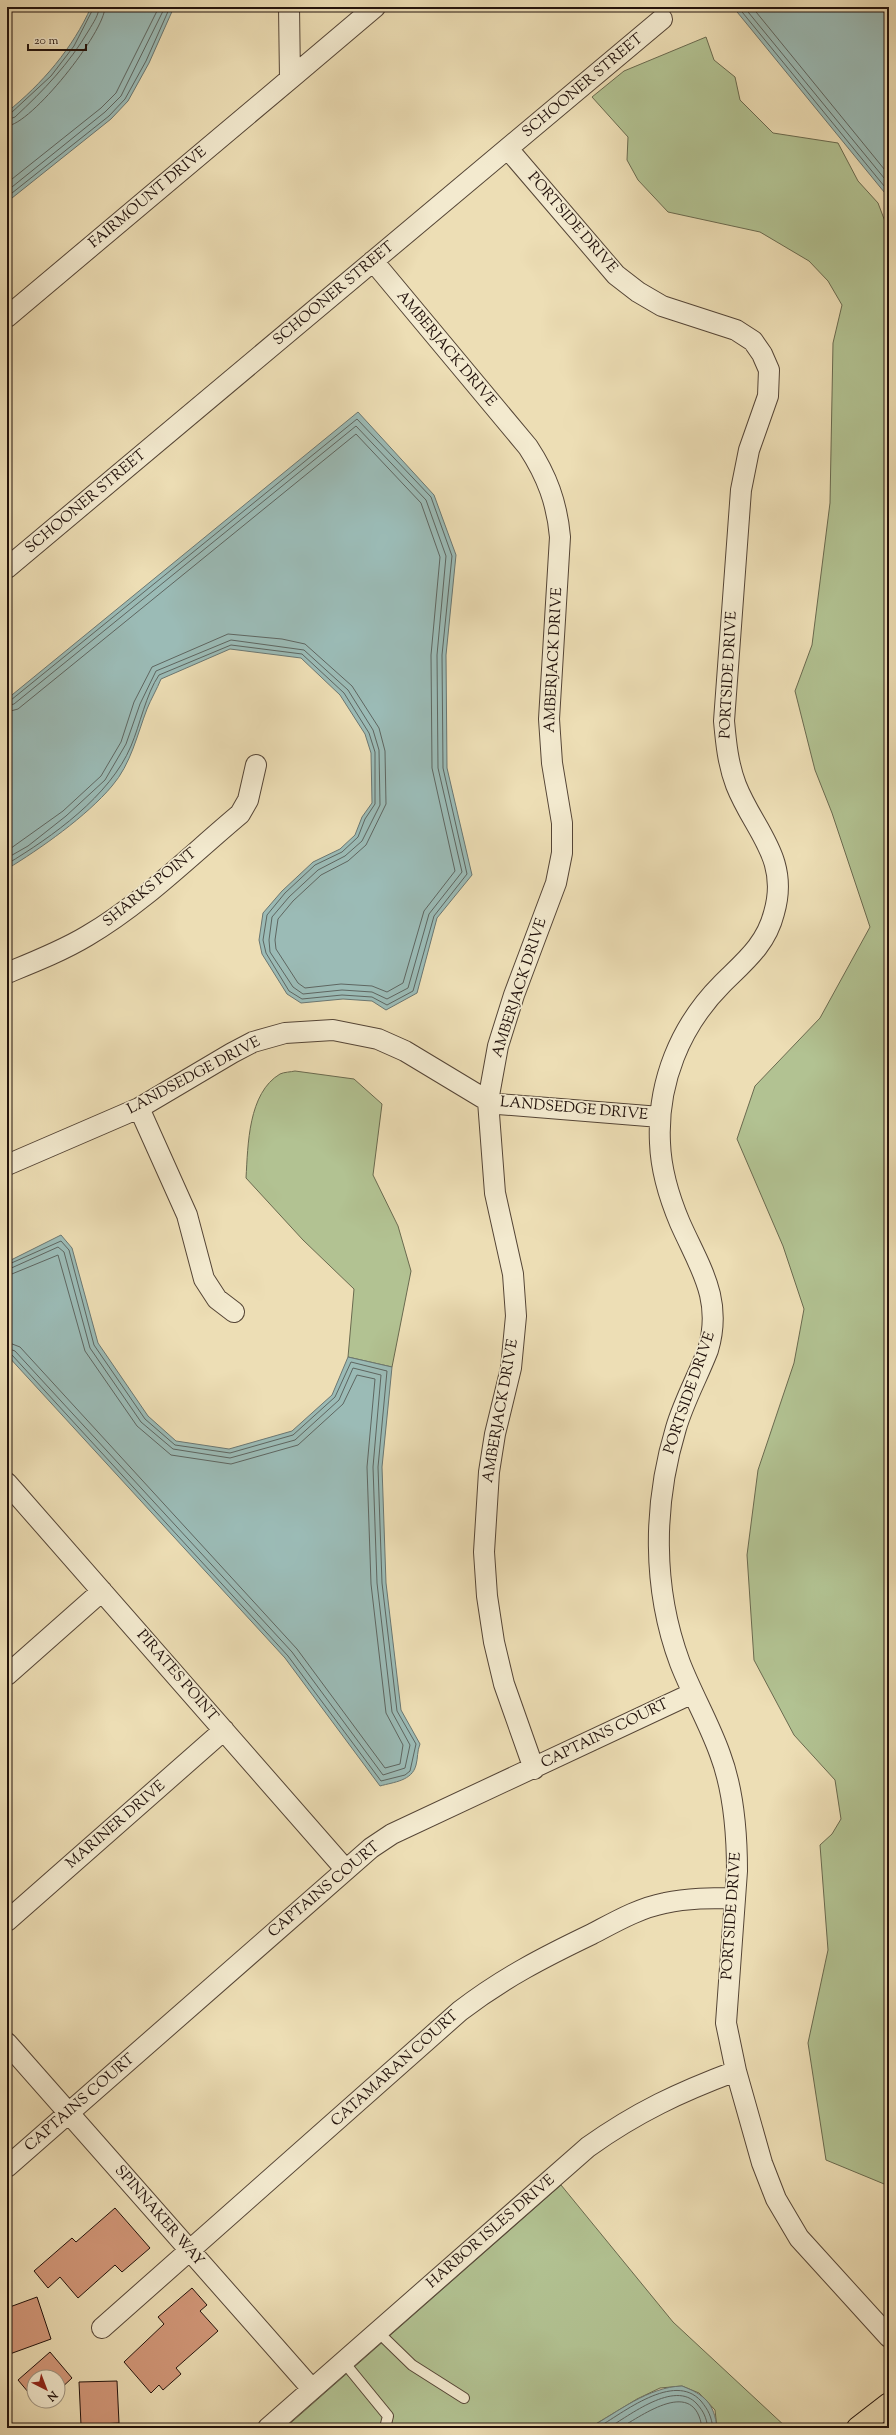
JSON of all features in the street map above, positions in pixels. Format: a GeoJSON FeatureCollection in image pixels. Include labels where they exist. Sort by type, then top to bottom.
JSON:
{"type":"FeatureCollection","features":[{"type":"Feature","properties":{"kind":"main road"},"geometry":{"type":"LineString","coordinates":[[858,2428],[889,2404]]}},
{"type":"Feature","properties":{"kind":"street"},"geometry":{"type":"LineString","coordinates":[[289,7],[290,79]]}},
{"type":"Feature","properties":{"kind":"street","name":"FAIRMOUNT DRIVE"},"geometry":{"type":"LineString","coordinates":[[7,317],[376,7]]}},
{"type":"Feature","properties":{"kind":"street","name":"SCHOONER STREET"},"geometry":{"type":"LineString","coordinates":[[7,568],[662,19]]}},
{"type":"Feature","properties":{"kind":"street","name":"PORTSIDE DRIVE"},"geometry":{"type":"LineString","coordinates":[[508,149],[616,275],[638,292],[662,306],[736,330],[753,342],[762,354],[768,370],[768,396],[749,450],[741,490],[724,721],[728,755],[736,784],[770,849],[776,869],[778,889],[775,912],[766,935],[754,954],[708,999],[680,1042],[668,1074],[660,1117],[661,1156],[667,1186],[680,1223],[706,1276],[714,1312],[713,1332],[708,1350],[676,1426],[669,1451],[660,1512],[659,1564],[665,1609],[676,1649],[693,1693],[713,1735],[727,1776],[737,1847],[735,1898],[726,2008],[730,2044],[736,2071],[762,2163],[788,2222],[816,2258],[889,2337]]}},
{"type":"Feature","properties":{"kind":"street","name":"AMBERJACK DRIVE"},"geometry":{"type":"LineString","coordinates":[[373,261],[528,448],[548,482],[559,520],[560,537],[549,720],[552,763],[562,823],[562,853],[556,883],[514,995],[498,1046],[488,1101],[495,1193],[513,1274],[516,1316],[511,1368],[494,1434],[489,1472],[485,1512],[486,1581],[494,1642],[504,1684],[534,1769]]}},
{"type":"Feature","properties":{"kind":"street","name":"SHARKS POINT"},"geometry":{"type":"LineString","coordinates":[[7,973],[68,947],[127,909],[240,814],[248,800],[256,765]]}},
{"type":"Feature","properties":{"kind":"street","name":"LANDSEDGE DRIVE"},"geometry":{"type":"LineString","coordinates":[[7,1164],[140,1108],[253,1042],[285,1032],[316,1030],[350,1032],[391,1044],[488,1101],[508,1105],[660,1117]]}},
{"type":"Feature","properties":{"kind":"street"},"geometry":{"type":"LineString","coordinates":[[140,1108],[187,1215],[204,1279],[217,1298],[234,1312]]}},
{"type":"Feature","properties":{"kind":"street","name":"PIRATES POINT"},"geometry":{"type":"LineString","coordinates":[[7,1483],[346,1870]]}},
{"type":"Feature","properties":{"kind":"street"},"geometry":{"type":"LineString","coordinates":[[7,1675],[102,1591]]}},
{"type":"Feature","properties":{"kind":"street","name":"CAPTAINS COURT"},"geometry":{"type":"LineString","coordinates":[[7,2167],[346,1870],[392,1834],[534,1769],[693,1693]]}},
{"type":"Feature","properties":{"kind":"street","name":"MARINER DRIVE"},"geometry":{"type":"LineString","coordinates":[[7,1920],[224,1730]]}},
{"type":"Feature","properties":{"kind":"street","name":"CATAMARAN COURT"},"geometry":{"type":"LineString","coordinates":[[102,2328],[191,2251],[460,2011],[493,1986],[534,1963],[635,1912],[663,1903],[688,1898],[735,1898]]}},
{"type":"Feature","properties":{"kind":"street","name":"SPINNAKER WAY"},"geometry":{"type":"LineString","coordinates":[[7,2043],[312,2389]]}},
{"type":"Feature","properties":{"kind":"street","name":"HARBOR ISLES DRIVE"},"geometry":{"type":"LineString","coordinates":[[268,2428],[588,2147],[645,2110],[675,2095],[736,2071]]}},
{"type":"Feature","properties":{"kind":"lane"},"geometry":{"type":"LineString","coordinates":[[378,2331],[412,2365],[464,2398]]}},
{"type":"Feature","properties":{"kind":"lane"},"geometry":{"type":"LineString","coordinates":[[343,2361],[388,2416],[385,2428]]}},
{"type":"Feature","properties":{"kind":"green space"},"geometry":{"type":"Polygon","coordinates":[[[706,37],[714,60],[735,77],[740,100],[773,133],[838,143],[858,181],[878,203],[889,232],[889,2186],[826,2160],[808,2043],[828,1950],[820,1845],[832,1834],[841,1819],[835,1780],[794,1735],[754,1660],[747,1555],[758,1470],[794,1363],[804,1309],[783,1246],[737,1139],[755,1086],[820,1018],[870,927],[832,813],[815,770],[795,691],[812,645],[830,503],[833,343],[842,305],[828,281],[809,261],[760,232],[668,212],[638,180],[627,160],[628,137],[592,97],[624,71],[706,37]]]}},
{"type":"Feature","properties":{"kind":"green space"},"geometry":{"type":"Polygon","coordinates":[[[295,1071],[354,1079],[382,1104],[373,1175],[398,1226],[411,1271],[392,1367],[348,1357],[354,1289],[303,1240],[246,1178],[249,1136],[256,1107],[261,1094],[269,1083],[280,1074],[295,1071]]]}},
{"type":"Feature","properties":{"kind":"green space"},"geometry":{"type":"Polygon","coordinates":[[[561,2185],[673,2322],[787,2428],[717,2428],[715,2410],[699,2393],[682,2386],[660,2388],[637,2399],[589,2428],[285,2428],[561,2185]]]}},
{"type":"Feature","properties":{"kind":"water"},"geometry":{"type":"Polygon","coordinates":[[[91,7],[174,7],[149,63],[128,101],[111,119],[7,202],[7,112],[32,90],[66,51],[84,22],[91,7]]]}},
{"type":"Feature","properties":{"kind":"water"},"geometry":{"type":"Polygon","coordinates":[[[733,7],[878,7],[889,17],[889,198],[733,7]]]}},
{"type":"Feature","properties":{"kind":"water"},"geometry":{"type":"Polygon","coordinates":[[[358,412],[434,495],[456,555],[446,655],[447,768],[472,875],[437,918],[417,993],[386,1010],[372,1001],[343,999],[301,1003],[287,994],[262,954],[259,940],[263,913],[282,891],[313,862],[340,849],[355,835],[362,817],[372,803],[371,753],[365,734],[340,695],[301,658],[230,649],[161,679],[147,709],[129,759],[112,786],[90,809],[34,852],[7,869],[7,699],[358,412]]]}},
{"type":"Feature","properties":{"kind":"water"},"geometry":{"type":"Polygon","coordinates":[[[61,1235],[72,1248],[98,1343],[148,1416],[176,1441],[229,1449],[292,1431],[332,1395],[348,1357],[392,1367],[382,1467],[386,1583],[401,1710],[420,1744],[414,1770],[407,1778],[380,1786],[285,1658],[7,1355],[7,1262],[61,1235]]]}},
{"type":"Feature","properties":{"kind":"water"},"geometry":{"type":"Polygon","coordinates":[[[682,2386],[697,2393],[707,2401],[714,2412],[717,2428],[589,2428],[645,2396],[669,2387],[682,2386]]]}},
{"type":"Feature","properties":{"kind":"building"},"geometry":{"type":"Polygon","coordinates":[[[115,2208],[150,2248],[122,2272],[115,2265],[78,2298],[60,2277],[48,2288],[34,2271],[72,2238],[76,2242],[115,2208]]]}},
{"type":"Feature","properties":{"kind":"building"},"geometry":{"type":"Polygon","coordinates":[[[192,2288],[207,2305],[200,2311],[218,2331],[176,2368],[181,2374],[163,2390],[159,2385],[151,2393],[124,2362],[164,2324],[158,2317],[192,2288]]]}},
{"type":"Feature","properties":{"kind":"building"},"geometry":{"type":"Polygon","coordinates":[[[37,2297],[51,2339],[7,2355],[7,2308],[37,2297]]]}},
{"type":"Feature","properties":{"kind":"building"},"geometry":{"type":"Polygon","coordinates":[[[50,2352],[64,2369],[31,2369],[50,2352]]]}},
{"type":"Feature","properties":{"kind":"building"},"geometry":{"type":"Polygon","coordinates":[[[66,2371],[72,2378],[66,2384],[66,2371]]]}},
{"type":"Feature","properties":{"kind":"building"},"geometry":{"type":"Polygon","coordinates":[[[26,2373],[26,2390],[18,2380],[26,2373]]]}},
{"type":"Feature","properties":{"kind":"building"},"geometry":{"type":"Polygon","coordinates":[[[117,2381],[119,2423],[81,2425],[79,2382],[117,2381]]]}}]}
